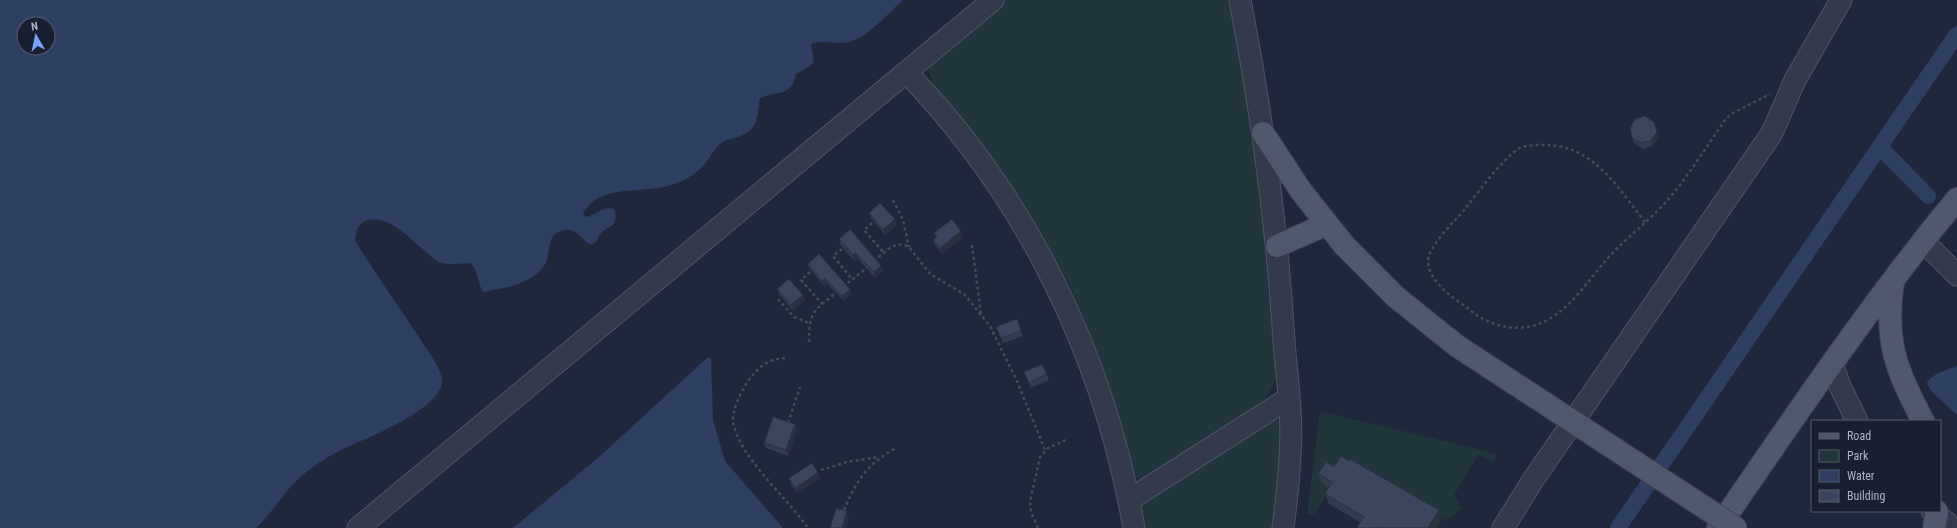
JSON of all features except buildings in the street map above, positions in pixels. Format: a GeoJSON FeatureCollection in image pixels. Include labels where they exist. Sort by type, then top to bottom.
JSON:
{"type":"FeatureCollection","features":[{"type":"Feature","properties":{"kind":"main road"},"geometry":{"type":"LineString","coordinates":[[1263,133],[1301,191],[1344,245],[1396,297],[1457,346],[1736,528]]}},
{"type":"Feature","properties":{"kind":"main road"},"geometry":{"type":"LineString","coordinates":[[1718,528],[1832,364],[1893,280],[1957,199]]}},
{"type":"Feature","properties":{"kind":"main road"},"geometry":{"type":"LineString","coordinates":[[1277,246],[1327,224]]}},
{"type":"Feature","properties":{"kind":"main road"},"geometry":{"type":"LineString","coordinates":[[1893,280],[1889,314],[1892,348],[1902,380],[1922,420]]}},
{"type":"Feature","properties":{"kind":"main road"},"geometry":{"type":"LineString","coordinates":[[1934,528],[1937,512]]}},
{"type":"Feature","properties":{"kind":"street"},"geometry":{"type":"LineString","coordinates":[[358,528],[993,0]]}},
{"type":"Feature","properties":{"kind":"street"},"geometry":{"type":"LineString","coordinates":[[1240,0],[1263,133],[1277,246],[1289,398],[1290,455],[1283,528]]}},
{"type":"Feature","properties":{"kind":"street"},"geometry":{"type":"LineString","coordinates":[[1503,528],[1547,460],[1772,133],[1795,80],[1841,0]]}},
{"type":"Feature","properties":{"kind":"street"},"geometry":{"type":"LineString","coordinates":[[906,72],[953,125],[1005,194],[1048,269],[1085,347],[1100,388],[1112,429],[1134,528]]}},
{"type":"Feature","properties":{"kind":"street"},"geometry":{"type":"LineString","coordinates":[[1923,241],[1957,275]]}},
{"type":"Feature","properties":{"kind":"street"},"geometry":{"type":"LineString","coordinates":[[1832,364],[1840,386],[1857,420]]}},
{"type":"Feature","properties":{"kind":"street"},"geometry":{"type":"LineString","coordinates":[[1129,500],[1289,398]]}},
{"type":"Feature","properties":{"kind":"street"},"geometry":{"type":"LineString","coordinates":[[1933,512],[1947,523],[1949,528]]}},
{"type":"Feature","properties":{"kind":"path"},"geometry":{"type":"LineString","coordinates":[[1645,222],[1596,163],[1581,153],[1567,147],[1552,144],[1519,148],[1502,164],[1439,239],[1430,253],[1428,261],[1430,272],[1439,285],[1476,316],[1494,324],[1522,328],[1540,324],[1557,314],[1610,256],[1645,222],[1675,191],[1731,114],[1795,80]]}},
{"type":"Feature","properties":{"kind":"path"},"geometry":{"type":"LineString","coordinates":[[893,200],[903,220],[909,247],[930,274],[964,294],[990,326],[1017,381],[1046,450]]}},
{"type":"Feature","properties":{"kind":"path"},"geometry":{"type":"LineString","coordinates":[[872,223],[864,230],[884,253]]}},
{"type":"Feature","properties":{"kind":"path"},"geometry":{"type":"LineString","coordinates":[[809,342],[809,323],[812,313],[884,253],[897,244],[909,247]]}},
{"type":"Feature","properties":{"kind":"path"},"geometry":{"type":"LineString","coordinates":[[972,245],[981,314]]}},
{"type":"Feature","properties":{"kind":"path"},"geometry":{"type":"LineString","coordinates":[[842,249],[833,256],[852,280]]}},
{"type":"Feature","properties":{"kind":"path"},"geometry":{"type":"LineString","coordinates":[[810,272],[801,280],[822,304]]}},
{"type":"Feature","properties":{"kind":"path"},"geometry":{"type":"LineString","coordinates":[[778,299],[794,317],[809,323]]}},
{"type":"Feature","properties":{"kind":"path"},"geometry":{"type":"LineString","coordinates":[[785,358],[768,361],[756,370],[746,384],[740,397],[734,421],[748,453],[808,528]]}},
{"type":"Feature","properties":{"kind":"path"},"geometry":{"type":"LineString","coordinates":[[788,423],[800,387]]}},
{"type":"Feature","properties":{"kind":"path"},"geometry":{"type":"LineString","coordinates":[[1038,528],[1031,512],[1030,502],[1040,457],[1046,450],[1068,439]]}},
{"type":"Feature","properties":{"kind":"path"},"geometry":{"type":"LineString","coordinates":[[821,470],[847,462],[879,457],[896,448]]}},
{"type":"Feature","properties":{"kind":"path"},"geometry":{"type":"LineString","coordinates":[[844,510],[859,480],[879,457]]}},
{"type":"Feature","properties":{"kind":"green space"},"geometry":{"type":"Polygon","coordinates":[[[1004,0],[1233,0],[1245,54],[1279,361],[1278,367],[1273,386],[1263,400],[1173,466],[1144,480],[1134,476],[1132,471],[1120,421],[1098,354],[1068,281],[1019,204],[937,94],[930,76],[929,67],[932,59],[1004,0]]]}},
{"type":"Feature","properties":{"kind":"green space"},"geometry":{"type":"Polygon","coordinates":[[[1320,411],[1497,454],[1494,462],[1478,455],[1454,495],[1462,508],[1448,520],[1331,489],[1315,513],[1307,515],[1320,411]]]}},
{"type":"Feature","properties":{"kind":"green space"},"geometry":{"type":"Polygon","coordinates":[[[1274,418],[1277,419],[1282,425],[1284,435],[1274,528],[1141,528],[1140,507],[1143,499],[1274,418]]]}},
{"type":"Feature","properties":{"kind":"water"},"geometry":{"type":"Polygon","coordinates":[[[0,0],[903,0],[871,30],[857,39],[844,43],[820,42],[811,44],[814,62],[796,74],[794,82],[787,90],[760,98],[756,122],[750,130],[745,134],[721,143],[698,171],[678,183],[650,189],[611,193],[600,197],[590,204],[583,214],[586,217],[604,209],[611,208],[615,210],[616,216],[614,223],[601,233],[596,242],[593,244],[588,243],[574,231],[564,230],[557,233],[551,239],[544,266],[532,278],[524,282],[483,292],[475,270],[470,263],[451,264],[439,262],[393,225],[377,220],[369,220],[362,223],[357,230],[355,241],[435,362],[442,379],[440,390],[419,411],[403,421],[339,451],[300,477],[256,528],[0,528],[0,0]]]}},
{"type":"Feature","properties":{"kind":"water"},"geometry":{"type":"Polygon","coordinates":[[[708,357],[711,358],[713,420],[725,461],[783,528],[513,528],[599,457],[708,357]]]}},
{"type":"Feature","properties":{"kind":"water"},"geometry":{"type":"Polygon","coordinates":[[[1957,366],[1957,415],[1931,391],[1927,383],[1936,374],[1957,366]]]}},
{"type":"Feature","properties":{"kind":"waterway"},"geometry":{"type":"LineString","coordinates":[[1618,528],[1957,34]]}},
{"type":"Feature","properties":{"kind":"waterway"},"geometry":{"type":"LineString","coordinates":[[1880,147],[1928,196]]}}]}
